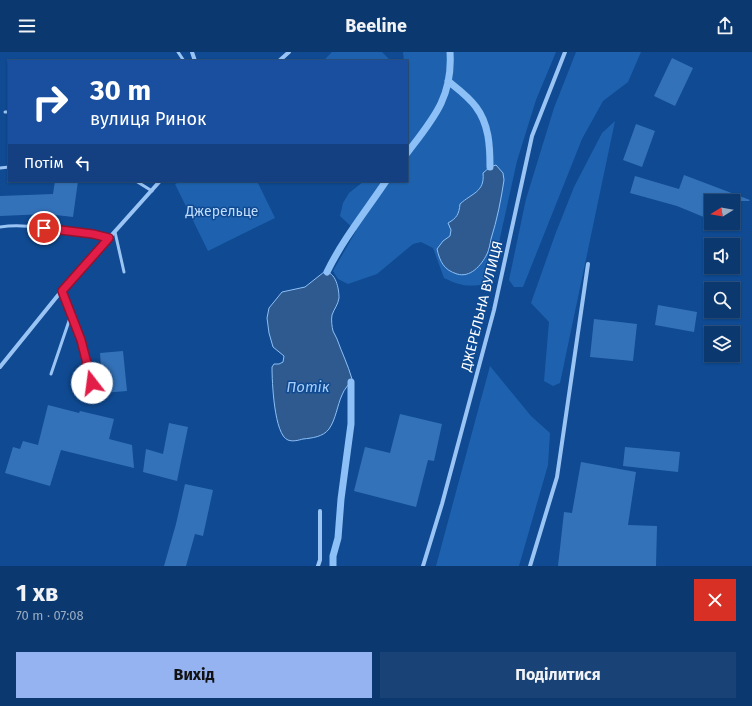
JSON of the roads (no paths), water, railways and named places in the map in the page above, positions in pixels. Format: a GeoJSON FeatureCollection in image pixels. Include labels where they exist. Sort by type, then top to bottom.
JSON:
{"type":"FeatureCollection","features":[{"type":"Feature","properties":{"kind":"street"},"geometry":{"type":"LineString","coordinates":[[281,60],[289,52]]}},
{"type":"Feature","properties":{"kind":"street","name":"ДЖЕРЕЛЬНА ВУЛИЦЯ"},"geometry":{"type":"LineString","coordinates":[[423,566],[442,504],[494,310],[532,136],[565,52]]}},
{"type":"Feature","properties":{"kind":"street"},"geometry":{"type":"LineString","coordinates":[[0,367],[62,291],[159,182]]}},
{"type":"Feature","properties":{"kind":"street"},"geometry":{"type":"LineString","coordinates":[[530,566],[557,477],[588,264]]}},
{"type":"Feature","properties":{"kind":"street"},"geometry":{"type":"LineString","coordinates":[[318,566],[320,560],[320,511]]}},
{"type":"Feature","properties":{"kind":"lane"},"geometry":{"type":"LineString","coordinates":[[138,182],[152,190]]}},
{"type":"Feature","properties":{"kind":"lane"},"geometry":{"type":"LineString","coordinates":[[0,227],[30,226],[93,234],[109,238]]}},
{"type":"Feature","properties":{"kind":"lane"},"geometry":{"type":"LineString","coordinates":[[115,232],[124,272]]}},
{"type":"Feature","properties":{"kind":"lane"},"geometry":{"type":"LineString","coordinates":[[62,291],[81,340],[92,383]]}},
{"type":"Feature","properties":{"kind":"lane"},"geometry":{"type":"LineString","coordinates":[[51,374],[71,315]]}},
{"type":"Feature","properties":{"kind":"water"},"geometry":{"type":"Polygon","coordinates":[[[496,165],[503,173],[504,180],[499,210],[488,252],[482,263],[471,273],[462,275],[457,274],[443,265],[437,249],[443,241],[450,236],[451,230],[448,223],[457,215],[460,204],[477,192],[482,184],[483,173],[490,167],[496,165]]]}},
{"type":"Feature","properties":{"kind":"water","name":"Потік"},"geometry":{"type":"Polygon","coordinates":[[[324,272],[331,274],[336,281],[339,298],[332,315],[332,328],[352,379],[340,399],[333,421],[327,432],[314,438],[290,441],[283,436],[275,407],[272,367],[274,364],[283,362],[284,356],[273,347],[267,318],[269,308],[282,292],[305,287],[324,272]]]}},
{"type":"Feature","properties":{"kind":"waterway","name":"Потік"},"geometry":{"type":"LineString","coordinates":[[408,152],[433,118],[445,95],[450,68],[450,52]]}},
{"type":"Feature","properties":{"kind":"waterway"},"geometry":{"type":"LineString","coordinates":[[448,81],[470,100],[484,121],[490,151],[490,167]]}},
{"type":"Feature","properties":{"kind":"waterway","name":"Потік"},"geometry":{"type":"LineString","coordinates":[[327,272],[347,237],[385,182]]}},
{"type":"Feature","properties":{"kind":"waterway"},"geometry":{"type":"LineString","coordinates":[[333,566],[333,556],[338,538],[341,499],[351,424],[351,382]]}},
{"type":"Feature","properties":{"kind":"park label","name":"Джерельце"},"geometry":{"type":"Point","coordinates":[222,211]}}]}
